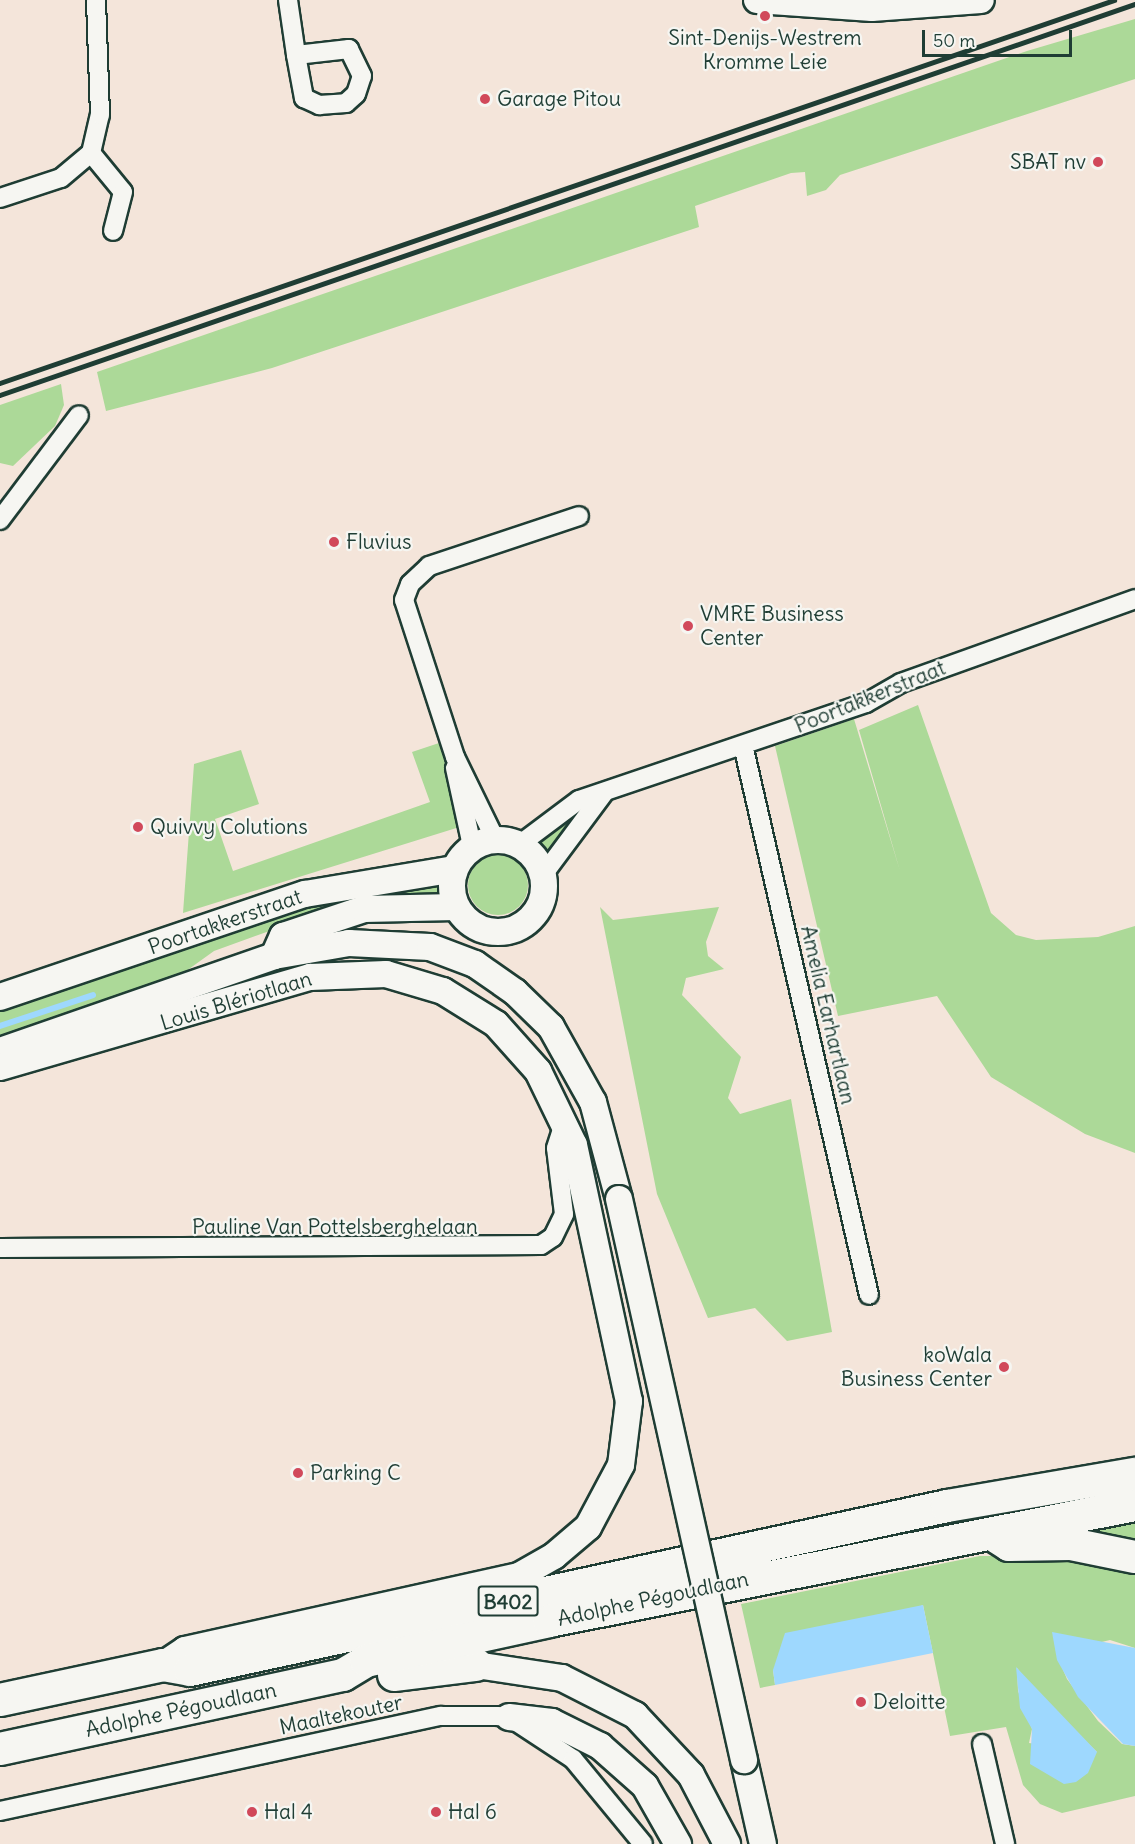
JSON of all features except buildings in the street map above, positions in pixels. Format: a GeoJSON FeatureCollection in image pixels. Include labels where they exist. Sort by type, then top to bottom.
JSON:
{"type":"FeatureCollection","features":[{"type":"Feature","properties":{"kind":"highway"},"geometry":{"type":"LineString","coordinates":[[1085,1482],[1112,1462],[1135,1458]]}},
{"type":"Feature","properties":{"kind":"highway","name":"Adolphe Pégoudlaan"},"geometry":{"type":"LineString","coordinates":[[0,1700],[163,1665],[190,1670],[947,1506],[1135,1474]]}},
{"type":"Feature","properties":{"kind":"highway","name":"Adolphe Pégoudlaan"},"geometry":{"type":"LineString","coordinates":[[0,1749],[343,1675],[366,1660],[988,1531],[1135,1505]]}},
{"type":"Feature","properties":{"kind":"highway"},"geometry":{"type":"LineString","coordinates":[[988,1531],[1009,1545],[1071,1544],[1135,1557]]}},
{"type":"Feature","properties":{"kind":"highway"},"geometry":{"type":"LineString","coordinates":[[343,1675],[371,1679],[476,1665]]}},
{"type":"Feature","properties":{"kind":"street"},"geometry":{"type":"LineString","coordinates":[[0,198],[61,178],[91,153],[100,115],[96,0]]}},
{"type":"Feature","properties":{"kind":"street"},"geometry":{"type":"LineString","coordinates":[[288,0],[296,55]]}},
{"type":"Feature","properties":{"kind":"street"},"geometry":{"type":"LineString","coordinates":[[757,0],[863,8],[981,0]]}},
{"type":"Feature","properties":{"kind":"street"},"geometry":{"type":"LineString","coordinates":[[91,153],[123,192],[113,231]]}},
{"type":"Feature","properties":{"kind":"street"},"geometry":{"type":"LineString","coordinates":[[0,520],[79,415]]}},
{"type":"Feature","properties":{"kind":"street"},"geometry":{"type":"LineString","coordinates":[[495,843],[454,869],[456,907],[470,924],[491,933],[514,931],[532,918],[543,898],[543,875],[534,857],[495,843],[455,757],[405,614],[410,584],[429,566],[579,516]]}},
{"type":"Feature","properties":{"kind":"street","name":"Poortakkerstraat"},"geometry":{"type":"LineString","coordinates":[[495,843],[553,814],[604,793],[744,745],[1135,599]]}},
{"type":"Feature","properties":{"kind":"street","name":"Amelia Earhartlaan"},"geometry":{"type":"LineString","coordinates":[[744,745],[869,1295]]}},
{"type":"Feature","properties":{"kind":"street"},"geometry":{"type":"LineString","coordinates":[[543,875],[604,793]]}},
{"type":"Feature","properties":{"kind":"street","name":"Poortakkerstraat"},"geometry":{"type":"LineString","coordinates":[[0,997],[305,894],[454,869]]}},
{"type":"Feature","properties":{"kind":"street","name":"Poortakkerstraat"},"geometry":{"type":"LineString","coordinates":[[274,957],[283,936],[364,909],[456,907]]}},
{"type":"Feature","properties":{"kind":"street","name":"Louis Blériotlaan"},"geometry":{"type":"LineString","coordinates":[[0,1051],[274,957],[349,943],[430,947],[475,964],[515,992],[551,1027],[575,1062],[602,1131],[763,1844]]}},
{"type":"Feature","properties":{"kind":"street","name":"Louis Blériotlaan"},"geometry":{"type":"LineString","coordinates":[[0,1067],[310,977],[386,975],[443,991],[496,1024],[538,1071],[563,1127],[574,1145],[624,1364],[628,1435],[608,1498],[588,1527],[554,1556],[485,1586],[185,1650],[163,1665]]}},
{"type":"Feature","properties":{"kind":"street","name":"Pauline Van Pottelsberghelaan"},"geometry":{"type":"LineString","coordinates":[[0,1248],[541,1245],[553,1237],[564,1214],[556,1148],[563,1127]]}},
{"type":"Feature","properties":{"kind":"street"},"geometry":{"type":"LineString","coordinates":[[476,1665],[562,1678],[635,1715],[691,1775],[727,1844]]}},
{"type":"Feature","properties":{"kind":"street","name":"Maaltekouter"},"geometry":{"type":"LineString","coordinates":[[0,1811],[441,1716],[509,1717]]}},
{"type":"Feature","properties":{"kind":"street"},"geometry":{"type":"LineString","coordinates":[[509,1717],[573,1759],[644,1844]]}},
{"type":"Feature","properties":{"kind":"street"},"geometry":{"type":"LineString","coordinates":[[509,1717],[552,1722],[600,1746],[645,1786],[678,1844]]}},
{"type":"Feature","properties":{"kind":"street"},"geometry":{"type":"LineString","coordinates":[[982,1744],[1005,1844]]}},
{"type":"Feature","properties":{"kind":"green space"},"geometry":{"type":"Polygon","coordinates":[[[1135,19],[1135,79],[840,175],[826,190],[807,196],[805,172],[791,173],[695,206],[699,227],[272,368],[106,411],[97,372],[1027,51],[1135,19]]]}},
{"type":"Feature","properties":{"kind":"green space"},"geometry":{"type":"Polygon","coordinates":[[[61,384],[64,405],[55,426],[13,466],[0,463],[0,405],[61,384]]]}},
{"type":"Feature","properties":{"kind":"green space"},"geometry":{"type":"Polygon","coordinates":[[[918,705],[991,913],[1016,935],[1036,940],[1098,937],[1135,926],[1135,1153],[1085,1134],[991,1077],[937,996],[838,1016],[775,746],[854,719],[900,871],[859,730],[918,705]]]}},
{"type":"Feature","properties":{"kind":"green space"},"geometry":{"type":"Polygon","coordinates":[[[439,743],[466,825],[183,913],[194,764],[241,750],[259,804],[215,819],[233,871],[430,802],[412,752],[439,743]]]}},
{"type":"Feature","properties":{"kind":"green space"},"geometry":{"type":"Polygon","coordinates":[[[583,806],[566,827],[547,857],[532,841],[583,806]]]}},
{"type":"Feature","properties":{"kind":"green space"},"geometry":{"type":"Polygon","coordinates":[[[492,855],[504,855],[515,860],[523,868],[528,885],[526,897],[515,910],[504,915],[492,915],[481,910],[473,902],[468,891],[468,879],[473,868],[481,860],[492,855]]]}},
{"type":"Feature","properties":{"kind":"green space"},"geometry":{"type":"Polygon","coordinates":[[[443,882],[443,895],[300,920],[214,951],[182,974],[0,1038],[0,1004],[291,907],[443,882]]]}},
{"type":"Feature","properties":{"kind":"green space"},"geometry":{"type":"Polygon","coordinates":[[[600,907],[613,920],[719,907],[706,942],[708,956],[724,969],[686,978],[682,995],[741,1057],[728,1098],[740,1114],[791,1099],[832,1332],[787,1341],[755,1308],[708,1318],[657,1194],[600,907]]]}},
{"type":"Feature","properties":{"kind":"green space"},"geometry":{"type":"Polygon","coordinates":[[[1135,1520],[1135,1548],[1042,1536],[1135,1520]]]}},
{"type":"Feature","properties":{"kind":"green space"},"geometry":{"type":"Polygon","coordinates":[[[980,1556],[1069,1556],[1135,1570],[1135,1648],[1110,1640],[1056,1653],[1067,1679],[1098,1721],[1122,1744],[1135,1746],[1135,1796],[1062,1813],[1040,1804],[1023,1785],[1006,1727],[950,1736],[923,1605],[773,1670],[775,1685],[760,1688],[741,1604],[980,1556]],[[1017,1668],[1018,1691],[1032,1729],[1029,1743],[1097,1752],[1039,1696],[1017,1668]]]}},
{"type":"Feature","properties":{"kind":"water"},"geometry":{"type":"Polygon","coordinates":[[[923,1605],[933,1653],[775,1685],[773,1670],[785,1633],[923,1605]]]}},
{"type":"Feature","properties":{"kind":"water"},"geometry":{"type":"Polygon","coordinates":[[[1052,1632],[1135,1648],[1135,1746],[1123,1744],[1078,1697],[1057,1660],[1052,1632]]]}},
{"type":"Feature","properties":{"kind":"water"},"geometry":{"type":"Polygon","coordinates":[[[1016,1667],[1097,1752],[1088,1773],[1076,1782],[1064,1784],[1030,1764],[1032,1729],[1020,1708],[1016,1667]]]}},
{"type":"Feature","properties":{"kind":"waterway"},"geometry":{"type":"LineString","coordinates":[[0,1026],[93,995]]}},
{"type":"Feature","properties":{"kind":"railway"},"geometry":{"type":"LineString","coordinates":[[0,383],[1114,0]]}},
{"type":"Feature","properties":{"kind":"railway"},"geometry":{"type":"LineString","coordinates":[[0,395],[1135,4]]}},
{"type":"Feature","properties":{"kind":"place","name":"Sint-Denijs-Westrem Kromme Leie"},"geometry":{"type":"Point","coordinates":[765,16]}},
{"type":"Feature","properties":{"kind":"place","name":"Garage Pitou"},"geometry":{"type":"Point","coordinates":[485,99]}},
{"type":"Feature","properties":{"kind":"place","name":"SBAT nv"},"geometry":{"type":"Point","coordinates":[1098,162]}},
{"type":"Feature","properties":{"kind":"place","name":"Fluvius"},"geometry":{"type":"Point","coordinates":[334,542]}},
{"type":"Feature","properties":{"kind":"place","name":"VMRE Business Center"},"geometry":{"type":"Point","coordinates":[688,626]}},
{"type":"Feature","properties":{"kind":"place","name":"Quivvy Colutions"},"geometry":{"type":"Point","coordinates":[138,827]}},
{"type":"Feature","properties":{"kind":"place","name":"koWala Business Center"},"geometry":{"type":"Point","coordinates":[1004,1367]}},
{"type":"Feature","properties":{"kind":"place","name":"Parking C"},"geometry":{"type":"Point","coordinates":[298,1473]}},
{"type":"Feature","properties":{"kind":"place","name":"Deloitte"},"geometry":{"type":"Point","coordinates":[861,1702]}},
{"type":"Feature","properties":{"kind":"place","name":"Hal 4"},"geometry":{"type":"Point","coordinates":[252,1812]}},
{"type":"Feature","properties":{"kind":"place","name":"Hal 6"},"geometry":{"type":"Point","coordinates":[436,1812]}}]}
